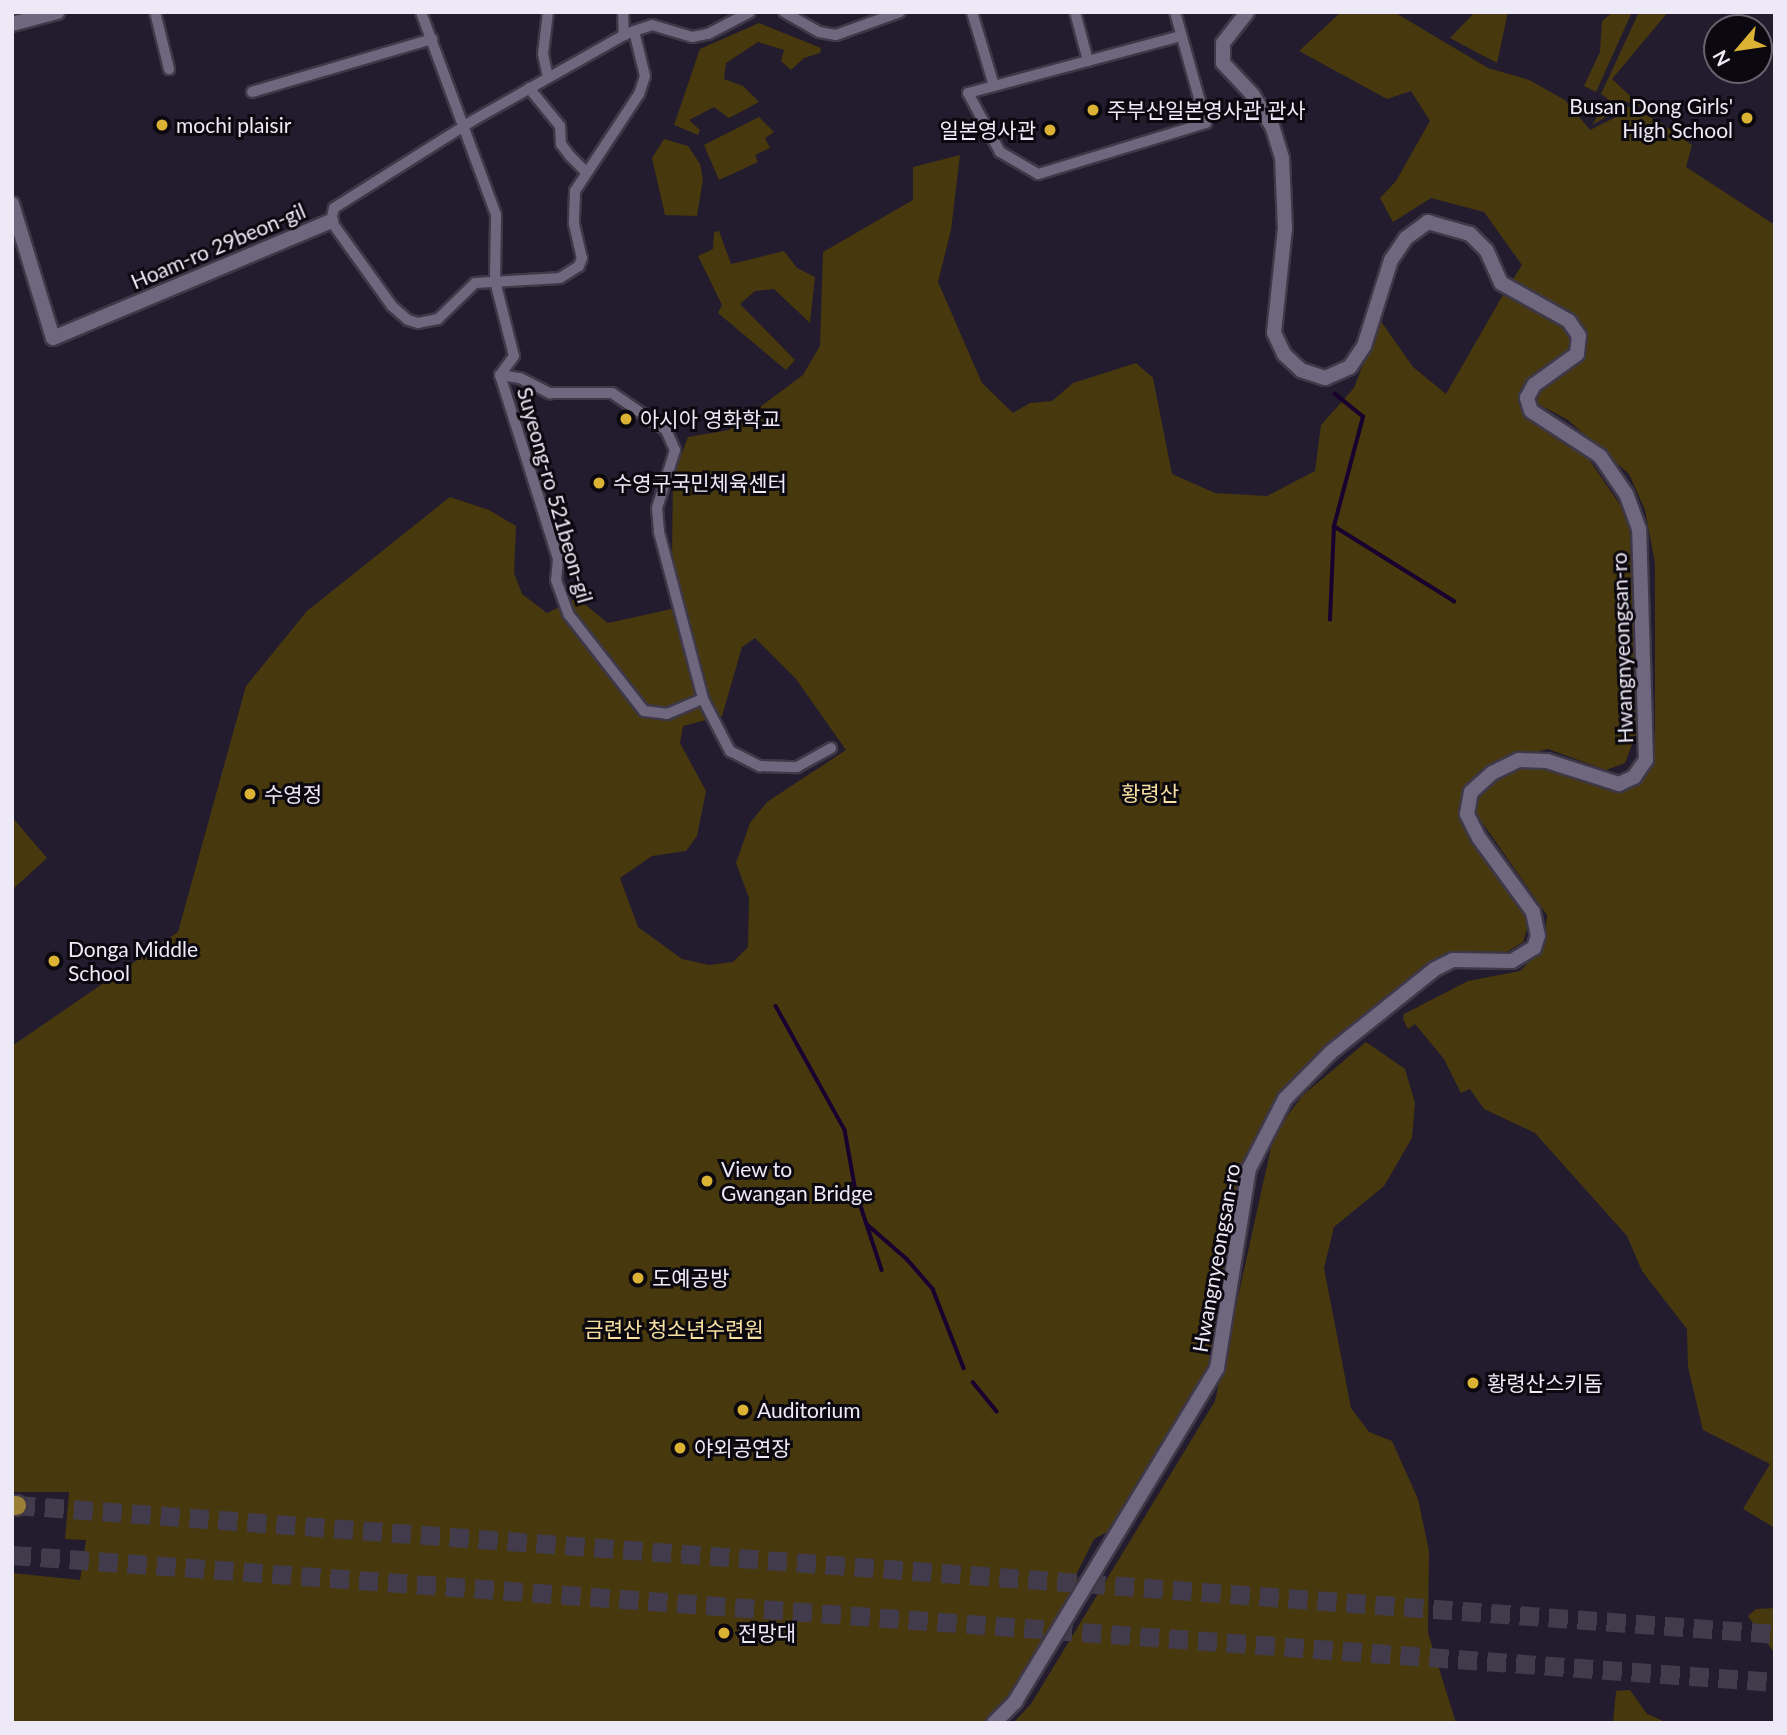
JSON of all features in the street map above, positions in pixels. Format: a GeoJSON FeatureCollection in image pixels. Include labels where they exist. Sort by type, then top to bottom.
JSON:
{"type":"FeatureCollection","features":[{"type":"Feature","properties":{"kind":"street"},"geometry":{"type":"LineString","coordinates":[[12,24],[57,12]]}},
{"type":"Feature","properties":{"kind":"street"},"geometry":{"type":"LineString","coordinates":[[155,12],[169,69]]}},
{"type":"Feature","properties":{"kind":"street","name":"Suyeong-ro 521beon-gil"},"geometry":{"type":"LineString","coordinates":[[421,12],[496,215],[495,281],[514,356],[500,375],[558,559],[556,580],[569,615],[644,711],[667,714],[703,699]]}},
{"type":"Feature","properties":{"kind":"street"},"geometry":{"type":"LineString","coordinates":[[548,12],[543,54],[548,77]]}},
{"type":"Feature","properties":{"kind":"street"},"geometry":{"type":"LineString","coordinates":[[331,221],[392,306],[408,320],[418,323],[438,319],[475,283],[560,278],[579,266],[582,258],[573,203],[586,172],[639,94],[645,76],[623,12]]}},
{"type":"Feature","properties":{"kind":"street","name":"Hoam-ro 29beon-gil"},"geometry":{"type":"LineString","coordinates":[[12,204],[53,338],[331,221],[334,208],[464,126],[629,33],[652,25],[692,37],[708,34],[750,12]]}},
{"type":"Feature","properties":{"kind":"street"},"geometry":{"type":"LineString","coordinates":[[784,12],[819,32],[836,35],[900,12]]}},
{"type":"Feature","properties":{"kind":"street"},"geometry":{"type":"LineString","coordinates":[[972,12],[994,86]]}},
{"type":"Feature","properties":{"kind":"street"},"geometry":{"type":"LineString","coordinates":[[1075,12],[1088,61]]}},
{"type":"Feature","properties":{"kind":"street"},"geometry":{"type":"LineString","coordinates":[[1175,12],[1206,123],[1038,174],[1000,152],[968,93],[1181,36]]}},
{"type":"Feature","properties":{"kind":"street","name":"Hwangnyeongsan-ro"},"geometry":{"type":"LineString","coordinates":[[994,1723],[1015,1702],[1217,1368],[1249,1169],[1284,1099],[1331,1053],[1435,969],[1453,960],[1512,961],[1534,948],[1538,936],[1533,912],[1479,838],[1467,814],[1471,792],[1492,773],[1519,760],[1547,761],[1619,783],[1634,777],[1646,760],[1639,529],[1626,494],[1600,456],[1531,411],[1527,398],[1534,385],[1577,354],[1579,337],[1569,321],[1501,283],[1486,250],[1470,234],[1428,222],[1406,239],[1391,260],[1364,346],[1350,367],[1325,378],[1301,370],[1284,354],[1274,333],[1285,229],[1282,158],[1272,127],[1253,95],[1223,63],[1223,43],[1247,12]]}},
{"type":"Feature","properties":{"kind":"street"},"geometry":{"type":"LineString","coordinates":[[252,92],[432,39]]}},
{"type":"Feature","properties":{"kind":"street"},"geometry":{"type":"LineString","coordinates":[[529,88],[560,126],[561,144],[586,172]]}},
{"type":"Feature","properties":{"kind":"street"},"geometry":{"type":"LineString","coordinates":[[500,375],[520,378],[551,393],[612,393],[666,430],[676,450],[657,508],[659,532],[703,699],[730,751],[760,766],[797,766],[831,748]]}},
{"type":"Feature","properties":{"kind":"green space"},"geometry":{"type":"Polygon","coordinates":[[[1341,12],[1394,12],[1488,68],[1529,80],[1565,100],[1590,130],[1616,117],[1625,105],[1660,122],[1692,145],[1686,167],[1775,225],[1775,1528],[1743,1509],[1770,1464],[1703,1430],[1688,1367],[1687,1329],[1642,1271],[1627,1236],[1535,1133],[1484,1109],[1470,1089],[1461,1093],[1444,1059],[1415,1024],[1408,1029],[1403,1019],[1404,1014],[1468,981],[1520,971],[1544,947],[1547,915],[1472,808],[1482,787],[1521,766],[1542,766],[1616,790],[1633,787],[1646,776],[1654,762],[1655,563],[1645,510],[1629,474],[1568,420],[1538,404],[1536,392],[1586,352],[1580,324],[1572,313],[1510,284],[1522,265],[1484,212],[1431,198],[1393,222],[1380,198],[1396,181],[1430,121],[1411,91],[1387,99],[1299,51],[1341,12]]]}},
{"type":"Feature","properties":{"kind":"green space"},"geometry":{"type":"Polygon","coordinates":[[[1475,12],[1508,12],[1497,63],[1450,38],[1475,12]]]}},
{"type":"Feature","properties":{"kind":"green space"},"geometry":{"type":"Polygon","coordinates":[[[1613,12],[1632,12],[1596,92],[1584,86],[1600,52],[1602,21],[1613,12]]]}},
{"type":"Feature","properties":{"kind":"green space"},"geometry":{"type":"Polygon","coordinates":[[[1639,12],[1668,12],[1612,79],[1642,107],[1621,100],[1611,114],[1592,125],[1608,99],[1601,94],[1639,12]]]}},
{"type":"Feature","properties":{"kind":"green space"},"geometry":{"type":"Polygon","coordinates":[[[759,23],[821,48],[820,53],[804,58],[791,70],[781,61],[784,50],[758,42],[726,63],[724,79],[743,86],[759,102],[729,118],[714,107],[689,120],[700,130],[698,135],[674,125],[700,49],[759,23]]]}},
{"type":"Feature","properties":{"kind":"green space"},"geometry":{"type":"Polygon","coordinates":[[[759,117],[774,132],[765,138],[770,148],[755,155],[758,162],[719,180],[704,145],[759,117]]]}},
{"type":"Feature","properties":{"kind":"green space"},"geometry":{"type":"Polygon","coordinates":[[[664,139],[688,146],[700,164],[703,179],[697,216],[665,215],[652,158],[664,139]]]}},
{"type":"Feature","properties":{"kind":"green space","name":"황령산"},"geometry":{"type":"Polygon","coordinates":[[[960,155],[951,230],[938,282],[982,383],[1013,413],[1030,403],[1052,401],[1073,383],[1136,363],[1153,378],[1172,474],[1215,493],[1267,496],[1315,471],[1321,425],[1354,388],[1380,320],[1413,367],[1446,394],[1503,295],[1556,321],[1567,332],[1572,343],[1567,354],[1526,387],[1519,400],[1541,428],[1584,452],[1629,518],[1638,729],[1625,763],[1606,770],[1548,749],[1507,759],[1466,786],[1459,817],[1530,920],[1523,942],[1500,956],[1461,953],[1439,961],[1329,1044],[1278,1099],[1247,1163],[1213,1365],[1118,1526],[1094,1539],[1077,1573],[1078,1588],[1014,1690],[987,1723],[12,1723],[12,1573],[80,1580],[86,1540],[65,1539],[69,1492],[12,1492],[12,1046],[178,932],[246,686],[307,611],[450,497],[489,510],[516,526],[514,573],[522,594],[547,613],[577,598],[608,623],[685,606],[672,557],[673,477],[688,437],[729,430],[803,375],[820,346],[823,252],[913,200],[913,167],[960,155]],[[755,638],[742,647],[722,716],[683,726],[680,743],[706,791],[697,836],[686,851],[652,856],[620,878],[638,927],[682,959],[709,965],[733,962],[748,947],[749,898],[736,863],[750,823],[767,802],[846,750],[796,679],[755,638]]]}},
{"type":"Feature","properties":{"kind":"green space"},"geometry":{"type":"Polygon","coordinates":[[[719,231],[731,264],[784,251],[797,268],[815,277],[810,323],[774,289],[755,291],[740,304],[795,360],[786,370],[718,313],[722,305],[698,256],[713,249],[714,232],[719,231]]]}},
{"type":"Feature","properties":{"kind":"green space"},"geometry":{"type":"Polygon","coordinates":[[[12,817],[47,858],[12,890],[12,817]]]}},
{"type":"Feature","properties":{"kind":"green space"},"geometry":{"type":"Polygon","coordinates":[[[1366,1042],[1405,1069],[1415,1103],[1412,1138],[1384,1186],[1334,1227],[1324,1268],[1351,1408],[1369,1432],[1392,1441],[1418,1499],[1429,1551],[1428,1633],[1456,1723],[1013,1723],[1031,1704],[1215,1401],[1274,1134],[1302,1096],[1366,1042]]]}},
{"type":"Feature","properties":{"kind":"green space"},"geometry":{"type":"Polygon","coordinates":[[[1775,1608],[1775,1654],[1748,1616],[1756,1609],[1775,1608]]]}},
{"type":"Feature","properties":{"kind":"green space"},"geometry":{"type":"Polygon","coordinates":[[[1630,1690],[1647,1714],[1668,1723],[1613,1723],[1616,1691],[1630,1690]]]}},
{"type":"Feature","properties":{"kind":"waterway"},"geometry":{"type":"LineString","coordinates":[[1330,620],[1334,526],[1363,417],[1335,394]]}},
{"type":"Feature","properties":{"kind":"waterway"},"geometry":{"type":"LineString","coordinates":[[1334,526],[1454,601]]}},
{"type":"Feature","properties":{"kind":"waterway"},"geometry":{"type":"LineString","coordinates":[[776,1006],[845,1130],[856,1191],[882,1270]]}},
{"type":"Feature","properties":{"kind":"waterway"},"geometry":{"type":"LineString","coordinates":[[868,1225],[907,1259],[933,1289],[964,1368]]}},
{"type":"Feature","properties":{"kind":"waterway"},"geometry":{"type":"LineString","coordinates":[[973,1382],[997,1412]]}},
{"type":"Feature","properties":{"kind":"tunnel"},"geometry":{"type":"LineString","coordinates":[[16,1505],[1775,1634]]}},
{"type":"Feature","properties":{"kind":"tunnel"},"geometry":{"type":"LineString","coordinates":[[12,1555],[1775,1682]]}},
{"type":"Feature","properties":{"kind":"place","name":"주부산일본영사관 관사"},"geometry":{"type":"Point","coordinates":[1093,110]}},
{"type":"Feature","properties":{"kind":"place","name":"Busan Dong Girls' High School"},"geometry":{"type":"Point","coordinates":[1747,118]}},
{"type":"Feature","properties":{"kind":"place","name":"mochi plaisir"},"geometry":{"type":"Point","coordinates":[162,125]}},
{"type":"Feature","properties":{"kind":"place","name":"일본영사관"},"geometry":{"type":"Point","coordinates":[1050,130]}},
{"type":"Feature","properties":{"kind":"place","name":"아시아 영화학교"},"geometry":{"type":"Point","coordinates":[626,419]}},
{"type":"Feature","properties":{"kind":"place","name":"수영구국민체육센터"},"geometry":{"type":"Point","coordinates":[599,483]}},
{"type":"Feature","properties":{"kind":"place","name":"수영정"},"geometry":{"type":"Point","coordinates":[250,794]}},
{"type":"Feature","properties":{"kind":"place","name":"Donga Middle School"},"geometry":{"type":"Point","coordinates":[54,961]}},
{"type":"Feature","properties":{"kind":"place","name":"View to Gwangan Bridge"},"geometry":{"type":"Point","coordinates":[707,1181]}},
{"type":"Feature","properties":{"kind":"place","name":"도예공방"},"geometry":{"type":"Point","coordinates":[638,1278]}},
{"type":"Feature","properties":{"kind":"place","name":"황령산스키돔"},"geometry":{"type":"Point","coordinates":[1473,1383]}},
{"type":"Feature","properties":{"kind":"place","name":"Auditorium"},"geometry":{"type":"Point","coordinates":[743,1410]}},
{"type":"Feature","properties":{"kind":"place","name":"야외공연장"},"geometry":{"type":"Point","coordinates":[680,1448]}},
{"type":"Feature","properties":{"kind":"place","name":"전망대"},"geometry":{"type":"Point","coordinates":[724,1633]}},
{"type":"Feature","properties":{"kind":"park label","name":"금련산 청소년수련원"},"geometry":{"type":"Point","coordinates":[674,1329]}}]}
